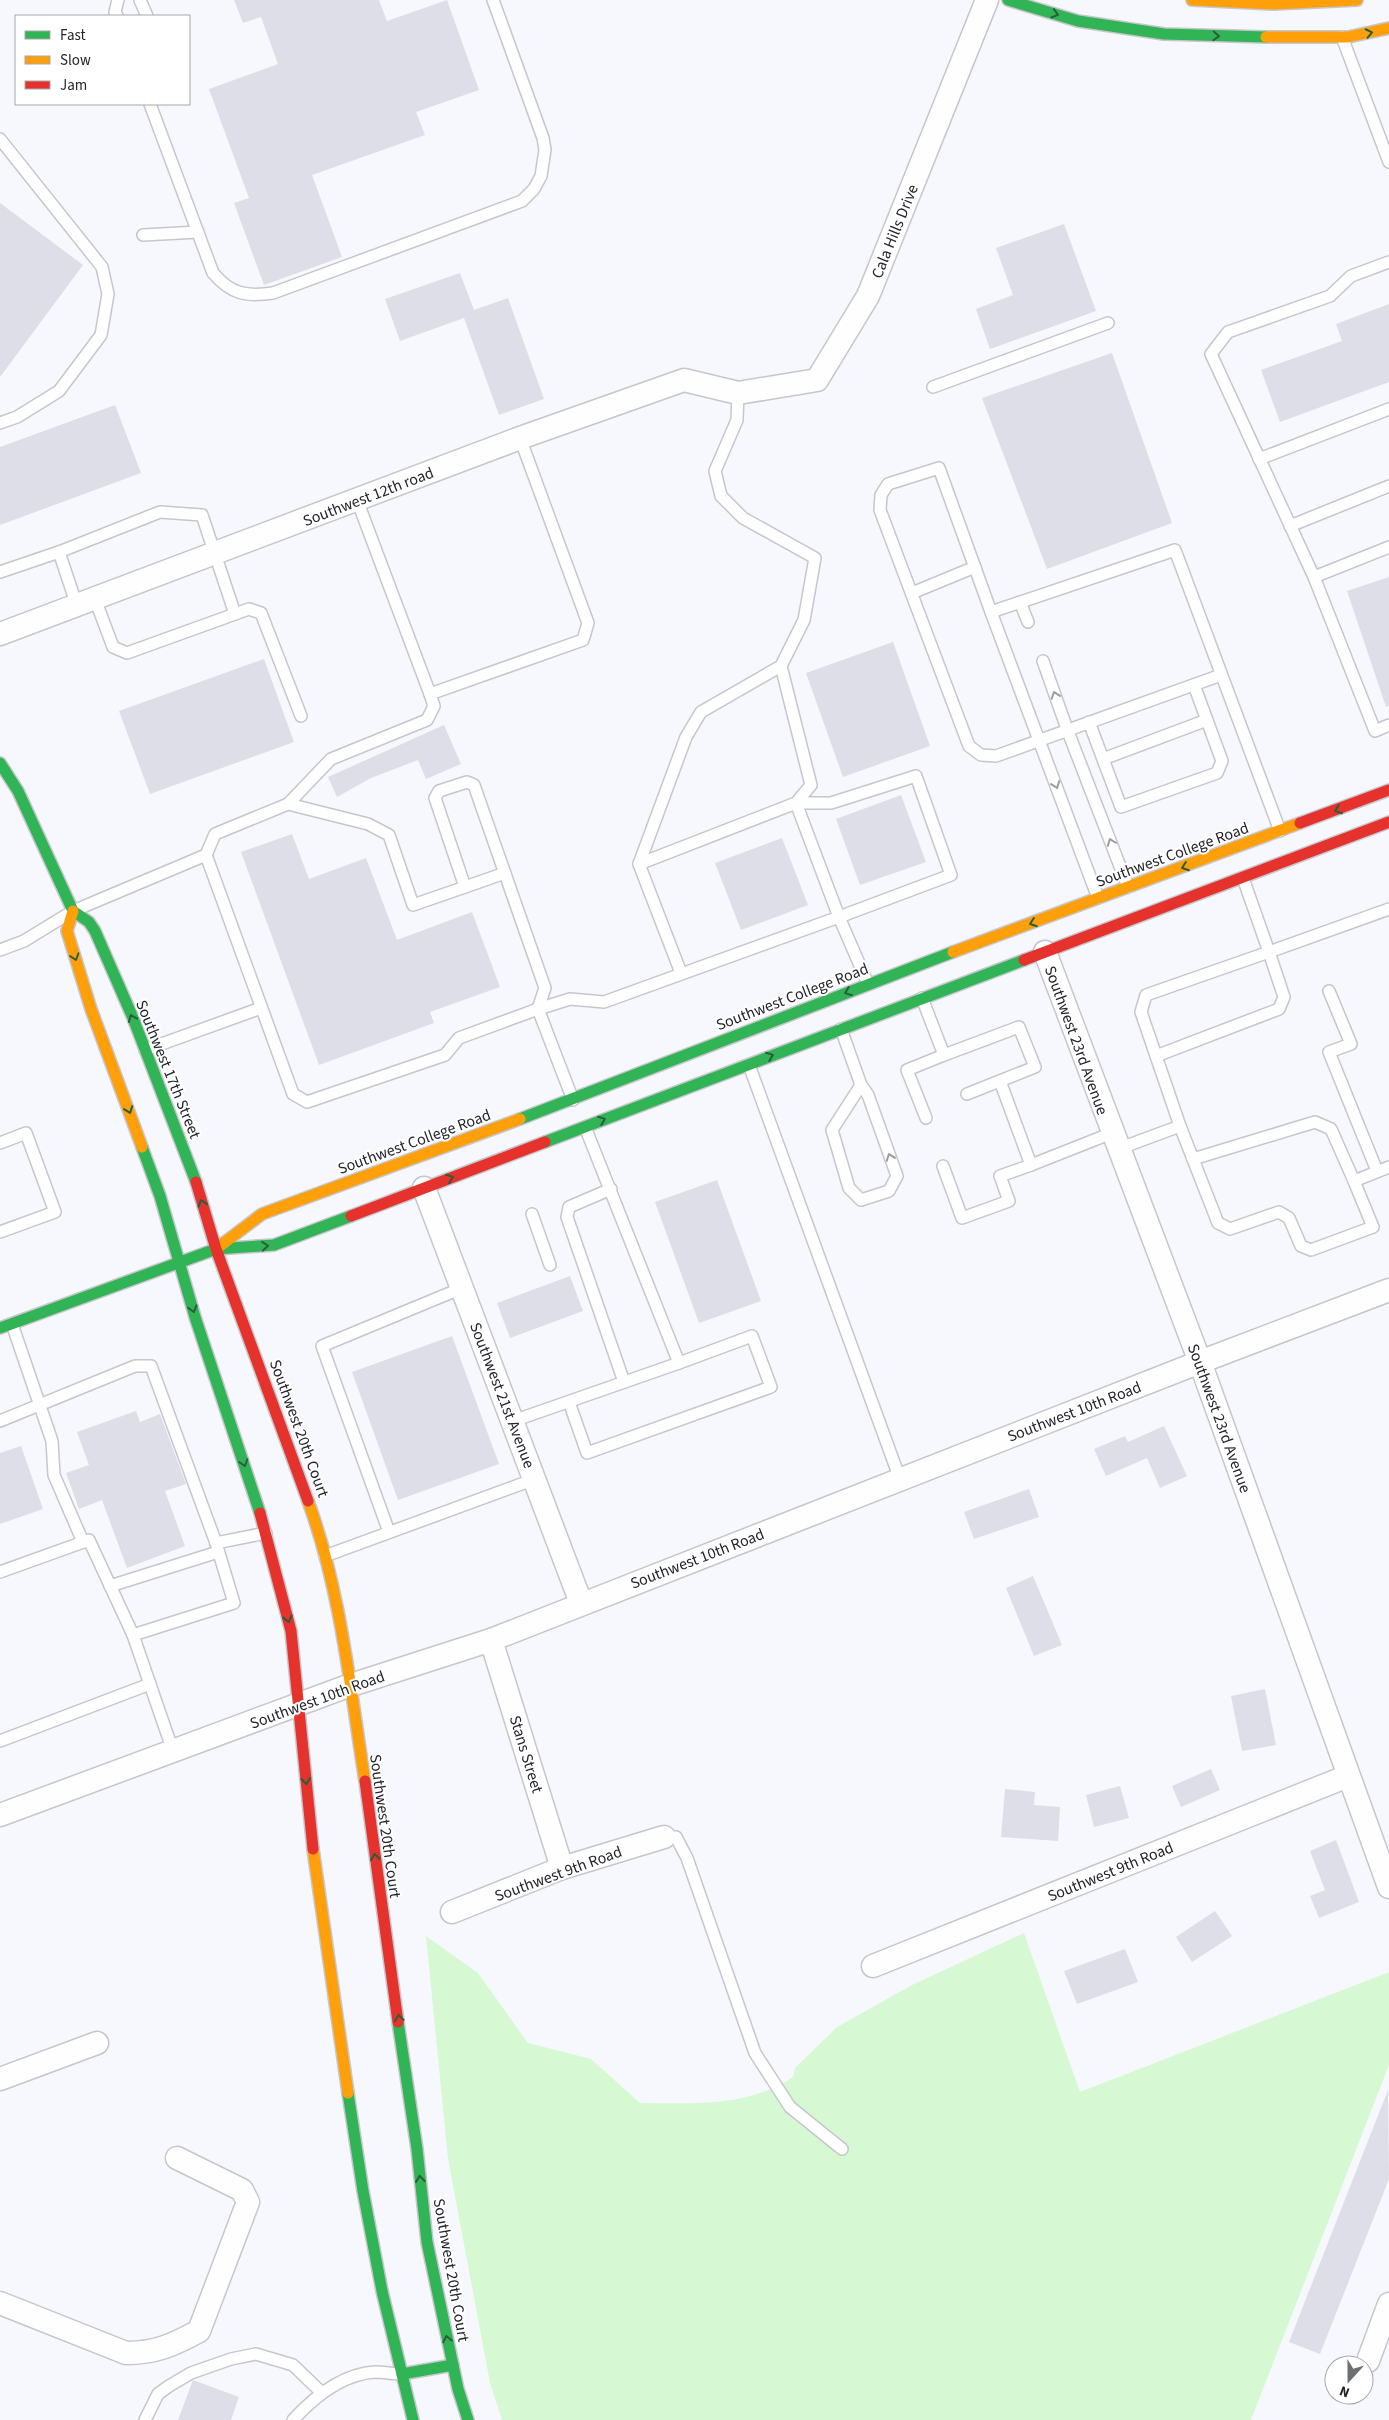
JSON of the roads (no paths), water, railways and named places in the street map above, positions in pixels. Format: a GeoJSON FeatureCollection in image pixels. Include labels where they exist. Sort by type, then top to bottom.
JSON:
{"type":"FeatureCollection","features":[{"type":"Feature","properties":{"kind":"main road"},"geometry":{"type":"LineString","coordinates":[[1008,0],[1078,21],[1164,34],[1240,37],[1341,37],[1389,28]]}},
{"type":"Feature","properties":{"kind":"main road"},"geometry":{"type":"LineString","coordinates":[[1192,0],[1246,6],[1320,4],[1357,0]]}},
{"type":"Feature","properties":{"kind":"main road","name":"Southwest 17th Street"},"geometry":{"type":"LineString","coordinates":[[0,763],[18,791],[73,910],[89,922],[95,931],[195,1179],[216,1249]]}},
{"type":"Feature","properties":{"kind":"main road","name":"Southwest College Road"},"geometry":{"type":"LineString","coordinates":[[216,1249],[262,1214],[573,1100],[868,984],[1389,790]]}},
{"type":"Feature","properties":{"kind":"main road","name":"Southwest College Road"},"geometry":{"type":"LineString","coordinates":[[0,1328],[216,1249],[274,1245],[1389,822]]}},
{"type":"Feature","properties":{"kind":"main road"},"geometry":{"type":"LineString","coordinates":[[73,910],[67,931],[91,1009],[160,1196],[179,1262],[266,1533],[291,1631],[316,1879],[363,2191],[382,2291],[413,2420]]}},
{"type":"Feature","properties":{"kind":"main road","name":"Southwest 20th Court"},"geometry":{"type":"LineString","coordinates":[[216,1249],[318,1528],[338,1611],[348,1686],[370,1815],[383,1923],[399,2017],[417,2149],[427,2242],[458,2389],[468,2420]]}},
{"type":"Feature","properties":{"kind":"main road"},"geometry":{"type":"LineString","coordinates":[[402,2374],[453,2366]]}},
{"type":"Feature","properties":{"kind":"street","name":"Cala Hills Drive"},"geometry":{"type":"LineString","coordinates":[[738,392],[817,380],[868,296],[987,0]]}},
{"type":"Feature","properties":{"kind":"street","name":"Southwest 12th road"},"geometry":{"type":"LineString","coordinates":[[0,634],[520,438],[684,380],[738,392]]}},
{"type":"Feature","properties":{"kind":"street","name":"Southwest 23rd Avenue"},"geometry":{"type":"LineString","coordinates":[[1045,952],[1200,1362],[1389,1887]]}},
{"type":"Feature","properties":{"kind":"street","name":"Southwest 21st Avenue"},"geometry":{"type":"LineString","coordinates":[[424,1188],[581,1603]]}},
{"type":"Feature","properties":{"kind":"street","name":"Southwest 10th Road"},"geometry":{"type":"LineString","coordinates":[[0,1815],[348,1686],[491,1640],[581,1603],[1389,1290]]}},
{"type":"Feature","properties":{"kind":"street","name":"Stans Street"},"geometry":{"type":"LineString","coordinates":[[491,1640],[562,1868]]}},
{"type":"Feature","properties":{"kind":"street","name":"Southwest 9th Road"},"geometry":{"type":"LineString","coordinates":[[873,1966],[1348,1776]]}},
{"type":"Feature","properties":{"kind":"street","name":"Southwest 9th Road"},"geometry":{"type":"LineString","coordinates":[[452,1912],[562,1868],[664,1837]]}},
{"type":"Feature","properties":{"kind":"street"},"geometry":{"type":"LineString","coordinates":[[0,2079],[97,2043]]}},
{"type":"Feature","properties":{"kind":"street"},"geometry":{"type":"LineString","coordinates":[[0,2303],[126,2353],[148,2353],[174,2344],[198,2331],[248,2202],[242,2190],[177,2158]]}},
{"type":"Feature","properties":{"kind":"street"},"geometry":{"type":"LineString","coordinates":[[1370,2355],[1389,2304]]}},
{"type":"Feature","properties":{"kind":"lane"},"geometry":{"type":"LineString","coordinates":[[116,15],[115,12],[118,0]]}},
{"type":"Feature","properties":{"kind":"lane"},"geometry":{"type":"LineString","coordinates":[[140,0],[146,15]]}},
{"type":"Feature","properties":{"kind":"lane"},"geometry":{"type":"LineString","coordinates":[[150,105],[213,273],[224,286],[241,293],[257,295],[273,293],[522,200],[534,189],[541,176],[546,150],[493,0]]}},
{"type":"Feature","properties":{"kind":"lane"},"geometry":{"type":"LineString","coordinates":[[1341,37],[1389,162]]}},
{"type":"Feature","properties":{"kind":"lane"},"geometry":{"type":"LineString","coordinates":[[0,139],[102,267],[108,294],[101,335],[58,391],[17,417],[0,423]]}},
{"type":"Feature","properties":{"kind":"lane"},"geometry":{"type":"LineString","coordinates":[[143,234],[198,232]]}},
{"type":"Feature","properties":{"kind":"lane"},"geometry":{"type":"LineString","coordinates":[[1389,262],[1351,276],[1330,296],[1228,332],[1211,354],[1314,577],[1375,731],[1389,725]]}},
{"type":"Feature","properties":{"kind":"lane"},"geometry":{"type":"LineString","coordinates":[[933,387],[1108,323]]}},
{"type":"Feature","properties":{"kind":"lane"},"geometry":{"type":"LineString","coordinates":[[681,973],[639,864],[686,737],[701,712],[781,666],[804,620],[815,558],[743,518],[721,496],[715,472],[737,420],[738,392]]}},
{"type":"Feature","properties":{"kind":"lane"},"geometry":{"type":"LineString","coordinates":[[1259,459],[1389,410]]}},
{"type":"Feature","properties":{"kind":"lane"},"geometry":{"type":"LineString","coordinates":[[430,694],[583,640],[588,623],[520,438]]}},
{"type":"Feature","properties":{"kind":"lane"},"geometry":{"type":"LineString","coordinates":[[1098,898],[1039,740],[991,612],[938,468],[888,484],[882,495],[880,510],[970,746],[981,755],[996,756],[1039,740],[1221,675]]}},
{"type":"Feature","properties":{"kind":"lane"},"geometry":{"type":"LineString","coordinates":[[1290,526],[1389,486]]}},
{"type":"Feature","properties":{"kind":"lane"},"geometry":{"type":"LineString","coordinates":[[0,950],[24,941],[73,910],[206,855],[216,834],[288,804],[331,759],[427,720],[434,706],[358,500]]}},
{"type":"Feature","properties":{"kind":"lane"},"geometry":{"type":"LineString","coordinates":[[0,572],[59,552],[160,512],[202,515],[235,614]]}},
{"type":"Feature","properties":{"kind":"lane"},"geometry":{"type":"LineString","coordinates":[[1314,577],[1389,547]]}},
{"type":"Feature","properties":{"kind":"lane"},"geometry":{"type":"LineString","coordinates":[[991,612],[1175,550],[1280,832]]}},
{"type":"Feature","properties":{"kind":"lane"},"geometry":{"type":"LineString","coordinates":[[59,552],[113,647],[127,653],[249,608],[261,613],[301,716]]}},
{"type":"Feature","properties":{"kind":"lane"},"geometry":{"type":"LineString","coordinates":[[912,593],[975,567]]}},
{"type":"Feature","properties":{"kind":"lane"},"geometry":{"type":"LineString","coordinates":[[1020,602],[1028,622]]}},
{"type":"Feature","properties":{"kind":"lane"},"geometry":{"type":"LineString","coordinates":[[1043,661],[1067,730],[1128,887]]}},
{"type":"Feature","properties":{"kind":"lane"},"geometry":{"type":"LineString","coordinates":[[781,666],[811,785],[796,804]]}},
{"type":"Feature","properties":{"kind":"lane"},"geometry":{"type":"LineString","coordinates":[[1089,722],[1121,807],[1217,773],[1222,760],[1194,685]]}},
{"type":"Feature","properties":{"kind":"lane"},"geometry":{"type":"LineString","coordinates":[[1103,759],[1207,720]]}},
{"type":"Feature","properties":{"kind":"lane"},"geometry":{"type":"LineString","coordinates":[[206,855],[293,1094],[307,1102],[445,1056],[459,1038],[538,1009],[570,999],[604,1002],[951,875],[916,776],[830,803],[796,804],[639,864]]}},
{"type":"Feature","properties":{"kind":"lane"},"geometry":{"type":"LineString","coordinates":[[465,887],[435,798],[439,791],[467,782],[474,784],[545,988],[538,1009],[573,1100]]}},
{"type":"Feature","properties":{"kind":"lane"},"geometry":{"type":"LineString","coordinates":[[288,804],[368,824],[389,835],[413,905],[505,873]]}},
{"type":"Feature","properties":{"kind":"lane"},"geometry":{"type":"LineString","coordinates":[[796,804],[839,917],[868,984]]}},
{"type":"Feature","properties":{"kind":"lane"},"geometry":{"type":"LineString","coordinates":[[1156,1056],[1279,1009],[1284,997],[1243,877]]}},
{"type":"Feature","properties":{"kind":"lane"},"geometry":{"type":"LineString","coordinates":[[1193,1159],[1315,1122],[1331,1129],[1373,1227],[1311,1250],[1301,1246],[1289,1218],[1279,1212],[1230,1229],[1218,1223],[1180,1126],[1141,1012],[1146,995],[1389,909]]}},
{"type":"Feature","properties":{"kind":"lane"},"geometry":{"type":"LineString","coordinates":[[1329,991],[1351,1044],[1329,1052],[1377,1172]]}},
{"type":"Feature","properties":{"kind":"lane"},"geometry":{"type":"LineString","coordinates":[[922,998],[944,1055]]}},
{"type":"Feature","properties":{"kind":"lane"},"geometry":{"type":"LineString","coordinates":[[144,1050],[261,1008]]}},
{"type":"Feature","properties":{"kind":"lane"},"geometry":{"type":"LineString","coordinates":[[926,1118],[907,1070],[1019,1027],[1035,1067],[967,1094]]}},
{"type":"Feature","properties":{"kind":"lane"},"geometry":{"type":"LineString","coordinates":[[841,1029],[861,1085],[868,1095],[897,1176],[889,1190],[861,1200],[849,1188],[832,1130],[861,1085]]}},
{"type":"Feature","properties":{"kind":"lane"},"geometry":{"type":"LineString","coordinates":[[748,1064],[900,1479]]}},
{"type":"Feature","properties":{"kind":"lane"},"geometry":{"type":"LineString","coordinates":[[1000,1081],[1031,1165]]}},
{"type":"Feature","properties":{"kind":"lane"},"geometry":{"type":"LineString","coordinates":[[585,1126],[679,1363]]}},
{"type":"Feature","properties":{"kind":"lane"},"geometry":{"type":"LineString","coordinates":[[943,1166],[962,1218],[1009,1201],[1000,1176],[1115,1141],[1180,1126]]}},
{"type":"Feature","properties":{"kind":"lane"},"geometry":{"type":"LineString","coordinates":[[0,1232],[15,1220],[55,1212],[26,1133],[1,1138]]}},
{"type":"Feature","properties":{"kind":"lane"},"geometry":{"type":"LineString","coordinates":[[1354,1181],[1389,1167]]}},
{"type":"Feature","properties":{"kind":"lane"},"geometry":{"type":"LineString","coordinates":[[611,1189],[569,1207],[567,1217],[624,1382]]}},
{"type":"Feature","properties":{"kind":"lane"},"geometry":{"type":"LineString","coordinates":[[532,1214],[550,1265]]}},
{"type":"Feature","properties":{"kind":"lane"},"geometry":{"type":"LineString","coordinates":[[389,1532],[322,1346],[462,1288]]}},
{"type":"Feature","properties":{"kind":"lane"},"geometry":{"type":"LineString","coordinates":[[12,1324],[52,1441],[54,1475],[83,1542]]}},
{"type":"Feature","properties":{"kind":"lane"},"geometry":{"type":"LineString","coordinates":[[513,1422],[568,1402],[624,1382],[679,1363],[752,1336],[771,1387],[587,1453],[568,1402]]}},
{"type":"Feature","properties":{"kind":"lane"},"geometry":{"type":"LineString","coordinates":[[0,1421],[135,1366],[151,1366],[217,1548],[234,1603],[133,1635]]}},
{"type":"Feature","properties":{"kind":"lane"},"geometry":{"type":"LineString","coordinates":[[325,1556],[535,1479]]}},
{"type":"Feature","properties":{"kind":"lane"},"geometry":{"type":"LineString","coordinates":[[110,1586],[217,1548],[266,1533]]}},
{"type":"Feature","properties":{"kind":"lane"},"geometry":{"type":"LineString","coordinates":[[0,1572],[89,1540],[133,1635],[173,1751]]}},
{"type":"Feature","properties":{"kind":"lane"},"geometry":{"type":"LineString","coordinates":[[0,1741],[150,1684]]}},
{"type":"Feature","properties":{"kind":"lane"},"geometry":{"type":"LineString","coordinates":[[664,1837],[676,1837],[687,1858],[755,2053],[790,2107],[842,2149]]}},
{"type":"Feature","properties":{"kind":"lane"},"geometry":{"type":"LineString","coordinates":[[145,2420],[158,2394],[169,2386],[191,2374],[230,2359],[256,2354],[293,2365],[322,2393]]}},
{"type":"Feature","properties":{"kind":"lane"},"geometry":{"type":"LineString","coordinates":[[293,2420],[311,2400],[340,2383],[375,2372],[402,2374]]}}]}
